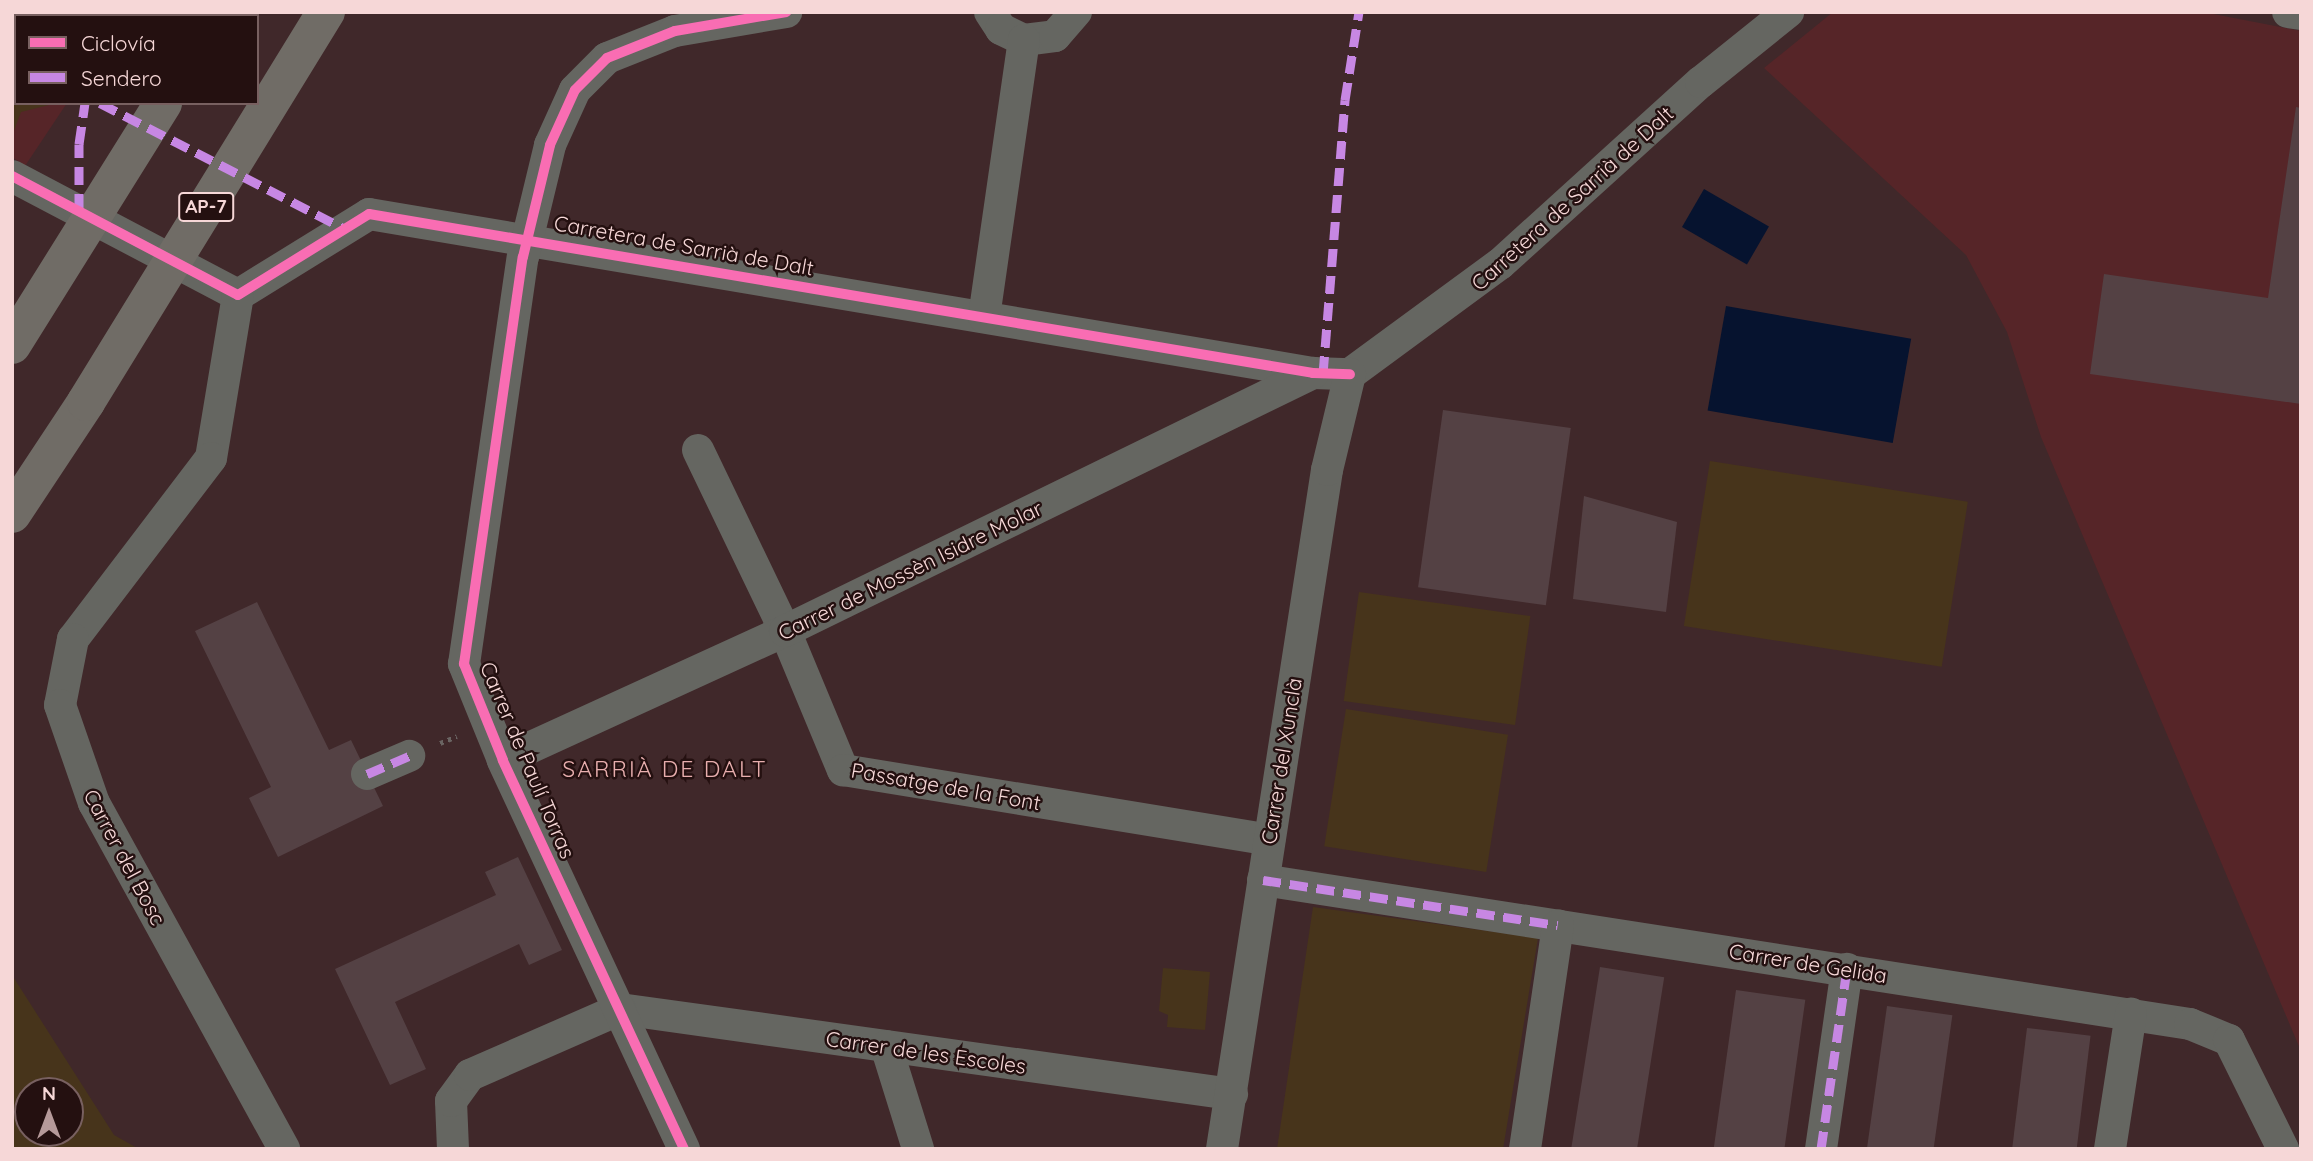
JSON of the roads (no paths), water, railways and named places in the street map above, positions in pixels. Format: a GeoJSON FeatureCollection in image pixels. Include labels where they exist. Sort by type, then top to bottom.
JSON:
{"type":"FeatureCollection","features":[{"type":"Feature","properties":{"kind":"highway","name":"AP-7"},"geometry":{"type":"LineString","coordinates":[[12,514],[86,402],[326,12]]}},
{"type":"Feature","properties":{"kind":"highway"},"geometry":{"type":"LineString","coordinates":[[12,345],[162,105]]}},
{"type":"Feature","properties":{"kind":"street","name":"Carrer de Paulí Torras"},"geometry":{"type":"LineString","coordinates":[[684,1149],[503,760],[464,664],[523,257],[531,238],[550,145],[576,90],[607,58],[676,31],[786,12]]}},
{"type":"Feature","properties":{"kind":"street"},"geometry":{"type":"LineString","coordinates":[[990,12],[1001,29],[1024,40],[1055,36],[1076,12]]}},
{"type":"Feature","properties":{"kind":"street","name":"Carretera de Sarrià de Dalt"},"geometry":{"type":"LineString","coordinates":[[238,295],[369,214],[531,238],[1313,373],[1350,374],[1457,299],[1701,82],[1788,12]]}},
{"type":"Feature","properties":{"kind":"street"},"geometry":{"type":"LineString","coordinates":[[2288,12],[2301,15]]}},
{"type":"Feature","properties":{"kind":"street"},"geometry":{"type":"LineString","coordinates":[[984,317],[1024,40]]}},
{"type":"Feature","properties":{"kind":"street"},"geometry":{"type":"LineString","coordinates":[[12,176],[238,295]]}},
{"type":"Feature","properties":{"kind":"street","name":"Carrer del Bosc"},"geometry":{"type":"LineString","coordinates":[[238,295],[211,458],[74,639],[60,705],[93,803],[284,1149]]}},
{"type":"Feature","properties":{"kind":"street","name":"Carrer de Mossèn Isidre Molar"},"geometry":{"type":"LineString","coordinates":[[503,760],[785,631],[1313,373]]}},
{"type":"Feature","properties":{"kind":"street","name":"Carrer del Xunclà"},"geometry":{"type":"LineString","coordinates":[[1222,1149],[1233,1094],[1263,880],[1327,470],[1350,374]]}},
{"type":"Feature","properties":{"kind":"street","name":"Passatge de la Font"},"geometry":{"type":"LineString","coordinates":[[698,450],[785,631],[843,770],[1269,841]]}},
{"type":"Feature","properties":{"kind":"street"},"geometry":{"type":"LineString","coordinates":[[368,774],[409,757]]}},
{"type":"Feature","properties":{"kind":"street","name":"Carrer de Gelida"},"geometry":{"type":"LineString","coordinates":[[1263,880],[2190,1024],[2229,1040],[2283,1149]]}},
{"type":"Feature","properties":{"kind":"street"},"geometry":{"type":"LineString","coordinates":[[1525,1149],[1558,925]]}},
{"type":"Feature","properties":{"kind":"street"},"geometry":{"type":"LineString","coordinates":[[1821,1149],[1847,969]]}},
{"type":"Feature","properties":{"kind":"street"},"geometry":{"type":"LineString","coordinates":[[453,1149],[451,1101],[470,1074],[620,1009]]}},
{"type":"Feature","properties":{"kind":"street","name":"Carrer de les Escoles"},"geometry":{"type":"LineString","coordinates":[[620,1009],[1233,1094]]}},
{"type":"Feature","properties":{"kind":"street"},"geometry":{"type":"LineString","coordinates":[[2110,1149],[2132,1014]]}},
{"type":"Feature","properties":{"kind":"street"},"geometry":{"type":"LineString","coordinates":[[886,1046],[918,1149]]}},
{"type":"Feature","properties":{"kind":"water"},"geometry":{"type":"Polygon","coordinates":[[[1704,189],[1769,226],[1747,265],[1682,227],[1704,189]]]}},
{"type":"Feature","properties":{"kind":"water"},"geometry":{"type":"Polygon","coordinates":[[[1726,306],[1911,339],[1893,443],[1708,410],[1726,306]]]}},
{"type":"Feature","properties":{"kind":"district","name":"SARRIÀ DE DALT"},"geometry":{"type":"Point","coordinates":[665,769]}}]}
